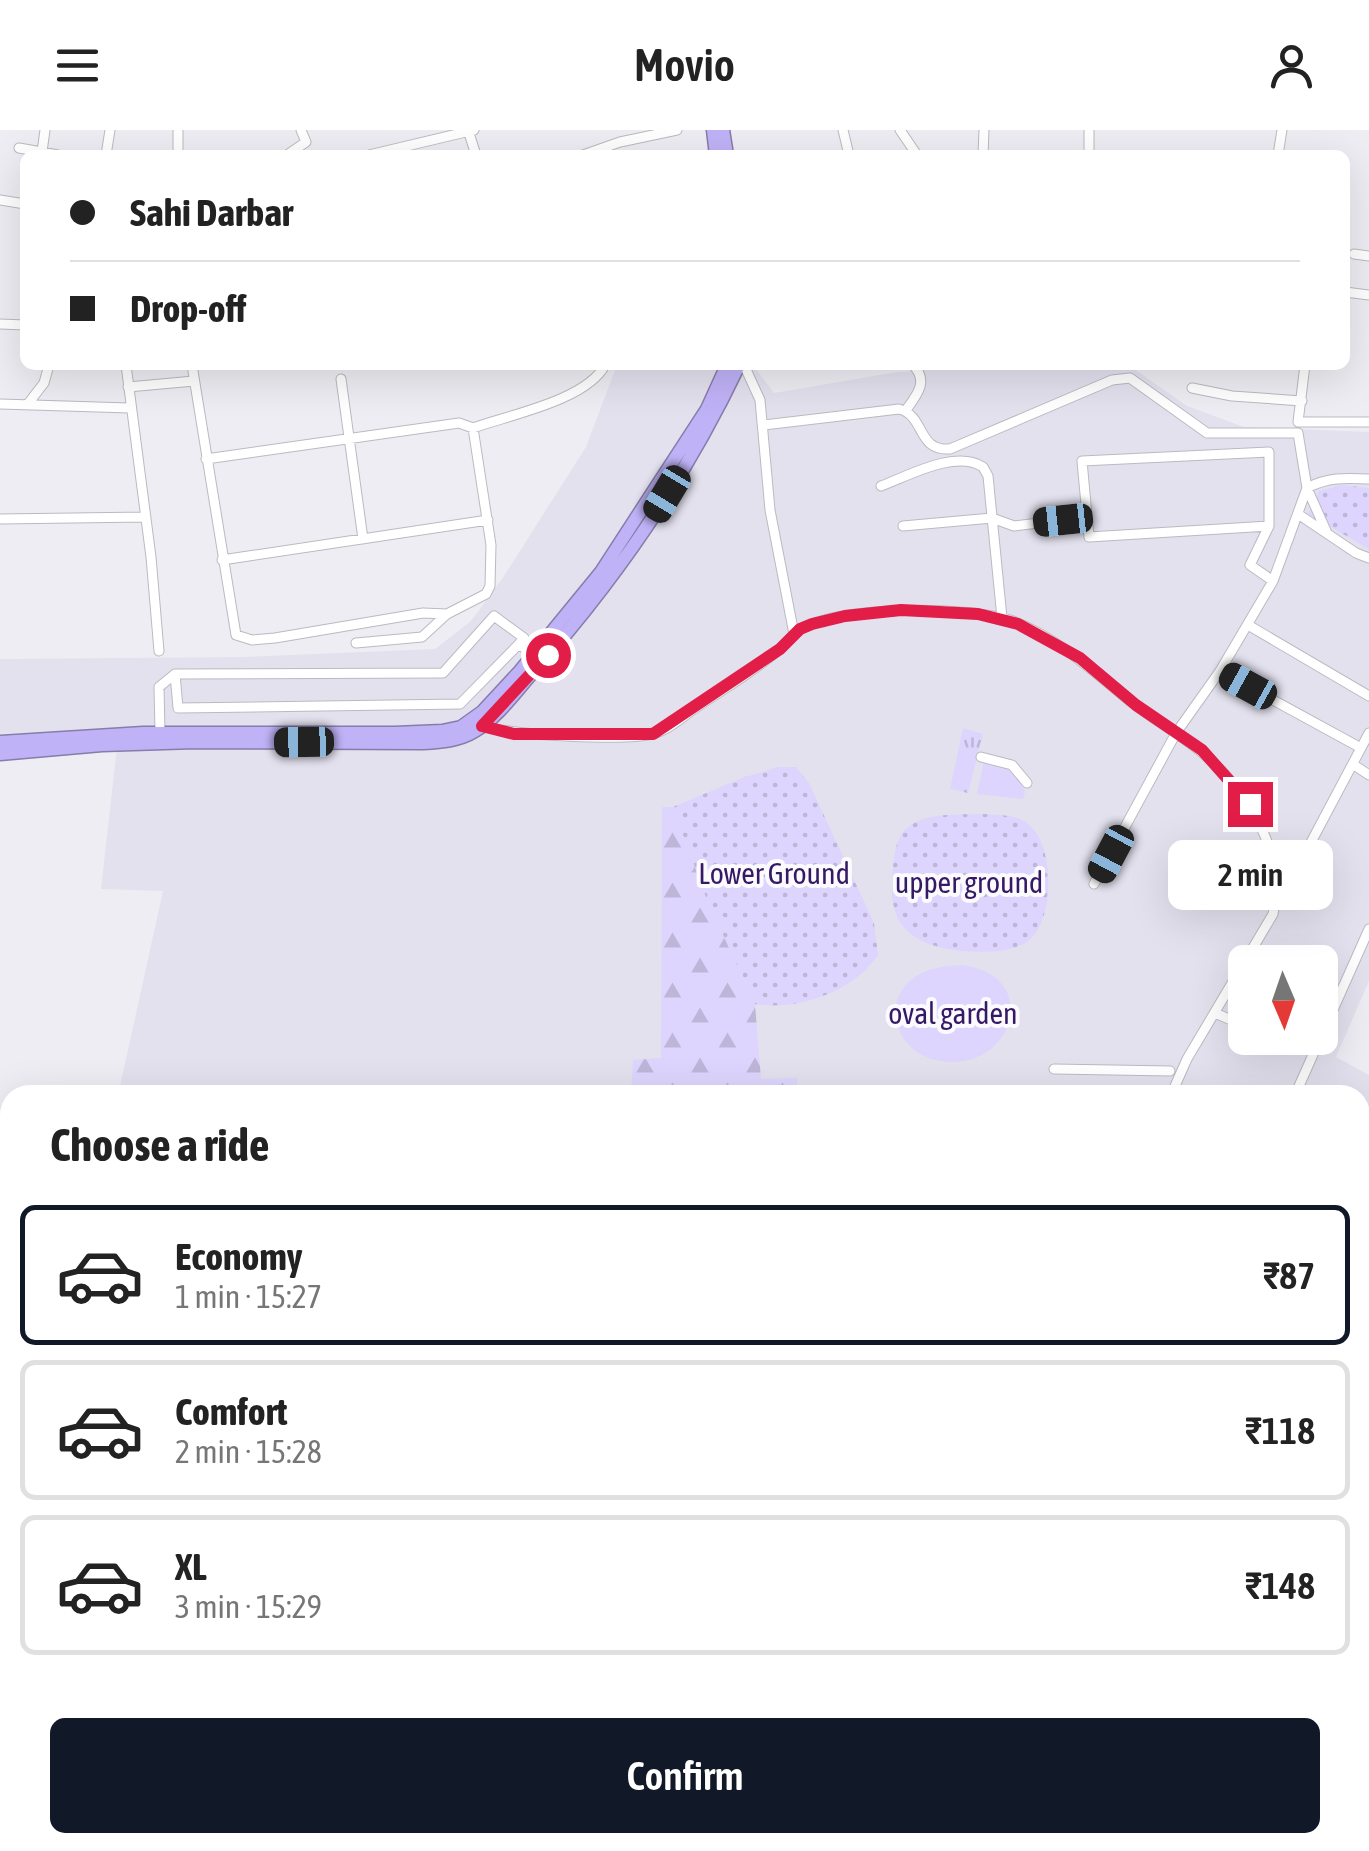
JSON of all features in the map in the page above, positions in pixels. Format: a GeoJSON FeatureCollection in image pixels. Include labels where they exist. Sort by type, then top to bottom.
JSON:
{"type":"FeatureCollection","features":[{"type":"Feature","properties":{"kind":"highway"},"geometry":{"type":"LineString","coordinates":[[0,742],[160,733],[395,733],[452,729],[482,712],[585,593],[634,526],[707,410],[725,370]]}},
{"type":"Feature","properties":{"kind":"highway"},"geometry":{"type":"LineString","coordinates":[[0,754],[195,742],[423,744],[463,738],[482,726],[548,655],[636,542],[739,370]]}},
{"type":"Feature","properties":{"kind":"street"},"geometry":{"type":"LineString","coordinates":[[294,150],[306,142],[301,130]]}},
{"type":"Feature","properties":{"kind":"street"},"geometry":{"type":"LineString","coordinates":[[597,150],[676,130]]}},
{"type":"Feature","properties":{"kind":"street"},"geometry":{"type":"LineString","coordinates":[[390,150],[470,131]]}},
{"type":"Feature","properties":{"kind":"street"},"geometry":{"type":"LineString","coordinates":[[620,142],[621,150]]}},
{"type":"Feature","properties":{"kind":"street"},"geometry":{"type":"LineString","coordinates":[[19,148],[30,150]]}},
{"type":"Feature","properties":{"kind":"street"},"geometry":{"type":"LineString","coordinates":[[1354,254],[1369,256]]}},
{"type":"Feature","properties":{"kind":"street"},"geometry":{"type":"LineString","coordinates":[[26,404],[44,383],[48,370]]}},
{"type":"Feature","properties":{"kind":"street"},"geometry":{"type":"LineString","coordinates":[[126,370],[146,517],[158,651]]}},
{"type":"Feature","properties":{"kind":"street"},"geometry":{"type":"LineString","coordinates":[[193,370],[232,627],[242,639],[274,638],[423,613],[446,614]]}},
{"type":"Feature","properties":{"kind":"street"},"geometry":{"type":"LineString","coordinates":[[206,459],[458,423],[473,428],[579,390],[602,370]]}},
{"type":"Feature","properties":{"kind":"street"},"geometry":{"type":"LineString","coordinates":[[745,370],[758,390],[770,510],[794,634]]}},
{"type":"Feature","properties":{"kind":"street"},"geometry":{"type":"LineString","coordinates":[[906,410],[921,386],[917,370]]}},
{"type":"Feature","properties":{"kind":"street"},"geometry":{"type":"LineString","coordinates":[[1305,370],[1298,422],[1369,422]]}},
{"type":"Feature","properties":{"kind":"street"},"geometry":{"type":"LineString","coordinates":[[342,378],[362,539]]}},
{"type":"Feature","properties":{"kind":"street"},"geometry":{"type":"LineString","coordinates":[[906,410],[930,446],[936,450],[950,449],[1112,380],[1130,378],[1207,433],[1298,433],[1308,488],[1328,533]]}},
{"type":"Feature","properties":{"kind":"street"},"geometry":{"type":"LineString","coordinates":[[128,388],[194,381]]}},
{"type":"Feature","properties":{"kind":"street"},"geometry":{"type":"LineString","coordinates":[[1192,388],[1232,396],[1302,400]]}},
{"type":"Feature","properties":{"kind":"street"},"geometry":{"type":"LineString","coordinates":[[0,404],[130,408]]}},
{"type":"Feature","properties":{"kind":"street"},"geometry":{"type":"LineString","coordinates":[[764,425],[906,410]]}},
{"type":"Feature","properties":{"kind":"street"},"geometry":{"type":"LineString","coordinates":[[356,643],[422,637],[446,614],[482,598],[490,586],[491,545],[473,428]]}},
{"type":"Feature","properties":{"kind":"street"},"geometry":{"type":"LineString","coordinates":[[1270,526],[1089,537],[1082,461],[1269,452],[1270,526],[1250,566],[1272,581]]}},
{"type":"Feature","properties":{"kind":"street"},"geometry":{"type":"LineString","coordinates":[[881,486],[942,464],[978,462],[988,476],[1002,618]]}},
{"type":"Feature","properties":{"kind":"street"},"geometry":{"type":"LineString","coordinates":[[1094,884],[1176,733],[1220,671],[1272,581],[1308,488],[1341,478],[1369,480]]}},
{"type":"Feature","properties":{"kind":"street"},"geometry":{"type":"LineString","coordinates":[[1298,514],[1369,558]]}},
{"type":"Feature","properties":{"kind":"street"},"geometry":{"type":"LineString","coordinates":[[0,518],[146,517]]}},
{"type":"Feature","properties":{"kind":"street"},"geometry":{"type":"LineString","coordinates":[[904,526],[992,518],[1014,526],[1063,520]]}},
{"type":"Feature","properties":{"kind":"street"},"geometry":{"type":"LineString","coordinates":[[222,560],[488,520]]}},
{"type":"Feature","properties":{"kind":"street"},"geometry":{"type":"LineString","coordinates":[[482,726],[514,734],[653,734],[812,624],[901,610],[1002,618],[1038,633],[1080,658],[1136,705],[1202,750],[1250,804],[1270,850],[1278,895]]}},
{"type":"Feature","properties":{"kind":"street"},"geometry":{"type":"LineString","coordinates":[[160,733],[159,688],[176,674],[442,673],[494,616],[524,638],[460,704],[178,708],[176,674]]}},
{"type":"Feature","properties":{"kind":"street"},"geometry":{"type":"LineString","coordinates":[[1248,624],[1369,696]]}},
{"type":"Feature","properties":{"kind":"street"},"geometry":{"type":"LineString","coordinates":[[519,644],[534,655]]}},
{"type":"Feature","properties":{"kind":"street"},"geometry":{"type":"LineString","coordinates":[[1220,671],[1361,748]]}},
{"type":"Feature","properties":{"kind":"street"},"geometry":{"type":"LineString","coordinates":[[1176,1085],[1369,733]]}},
{"type":"Feature","properties":{"kind":"street"},"geometry":{"type":"LineString","coordinates":[[981,757],[1012,765],[1027,783]]}},
{"type":"Feature","properties":{"kind":"street"},"geometry":{"type":"LineString","coordinates":[[1354,765],[1369,775]]}},
{"type":"Feature","properties":{"kind":"street"},"geometry":{"type":"LineString","coordinates":[[1299,1085],[1369,928]]}},
{"type":"Feature","properties":{"kind":"street"},"geometry":{"type":"LineString","coordinates":[[1215,1013],[1228,1019]]}},
{"type":"Feature","properties":{"kind":"street"},"geometry":{"type":"LineString","coordinates":[[1054,1069],[1170,1071]]}},
{"type":"Feature","properties":{"kind":"shaded area"},"geometry":{"type":"Polygon","coordinates":[[[615,370],[757,370],[774,393],[897,372],[1136,370],[1187,406],[1244,427],[1369,432],[1369,981],[1338,1052],[1338,945],[1228,945],[1228,1055],[1337,1055],[1369,1075],[1369,1085],[120,1085],[163,891],[101,889],[119,729],[0,734],[0,659],[244,657],[435,649],[471,621],[586,447],[615,370]]]}},
{"type":"Feature","properties":{"kind":"green space"},"geometry":{"type":"Polygon","coordinates":[[[1343,485],[1369,488],[1369,549],[1308,514],[1319,491],[1343,485]]]}},
{"type":"Feature","properties":{"kind":"green space"},"geometry":{"type":"Polygon","coordinates":[[[963,728],[983,734],[968,793],[950,789],[963,728]]]}},
{"type":"Feature","properties":{"kind":"green space"},"geometry":{"type":"Polygon","coordinates":[[[984,762],[1015,769],[1025,792],[1023,799],[977,794],[984,762]]]}},
{"type":"Feature","properties":{"kind":"green space","name":"Lower Ground"},"geometry":{"type":"Polygon","coordinates":[[[778,767],[796,767],[809,783],[874,923],[878,955],[855,979],[824,996],[789,1004],[755,1004],[707,900],[673,807],[778,767]]]}},
{"type":"Feature","properties":{"kind":"green space"},"geometry":{"type":"Polygon","coordinates":[[[662,807],[673,807],[707,900],[755,1004],[761,1079],[797,1078],[797,1085],[631,1085],[633,1060],[661,1058],[662,807]]]}},
{"type":"Feature","properties":{"kind":"green space","name":"upper ground"},"geometry":{"type":"Polygon","coordinates":[[[983,814],[1017,818],[1036,833],[1047,864],[1043,918],[1027,942],[1009,949],[963,951],[928,943],[906,930],[895,910],[892,884],[898,841],[908,827],[924,819],[983,814]]]}},
{"type":"Feature","properties":{"kind":"green space","name":"oval garden"},"geometry":{"type":"Polygon","coordinates":[[[960,965],[987,972],[1004,986],[1010,1004],[1009,1023],[999,1041],[982,1055],[960,1062],[932,1059],[909,1045],[901,1034],[897,1022],[898,997],[921,973],[960,965]]]}},
{"type":"Feature","properties":{"kind":"route"},"geometry":{"type":"LineString","coordinates":[[548,655],[482,726],[514,734],[653,734],[812,624],[901,610],[1002,618],[1038,633],[1080,658],[1136,705],[1202,750],[1250,804]]}}]}
